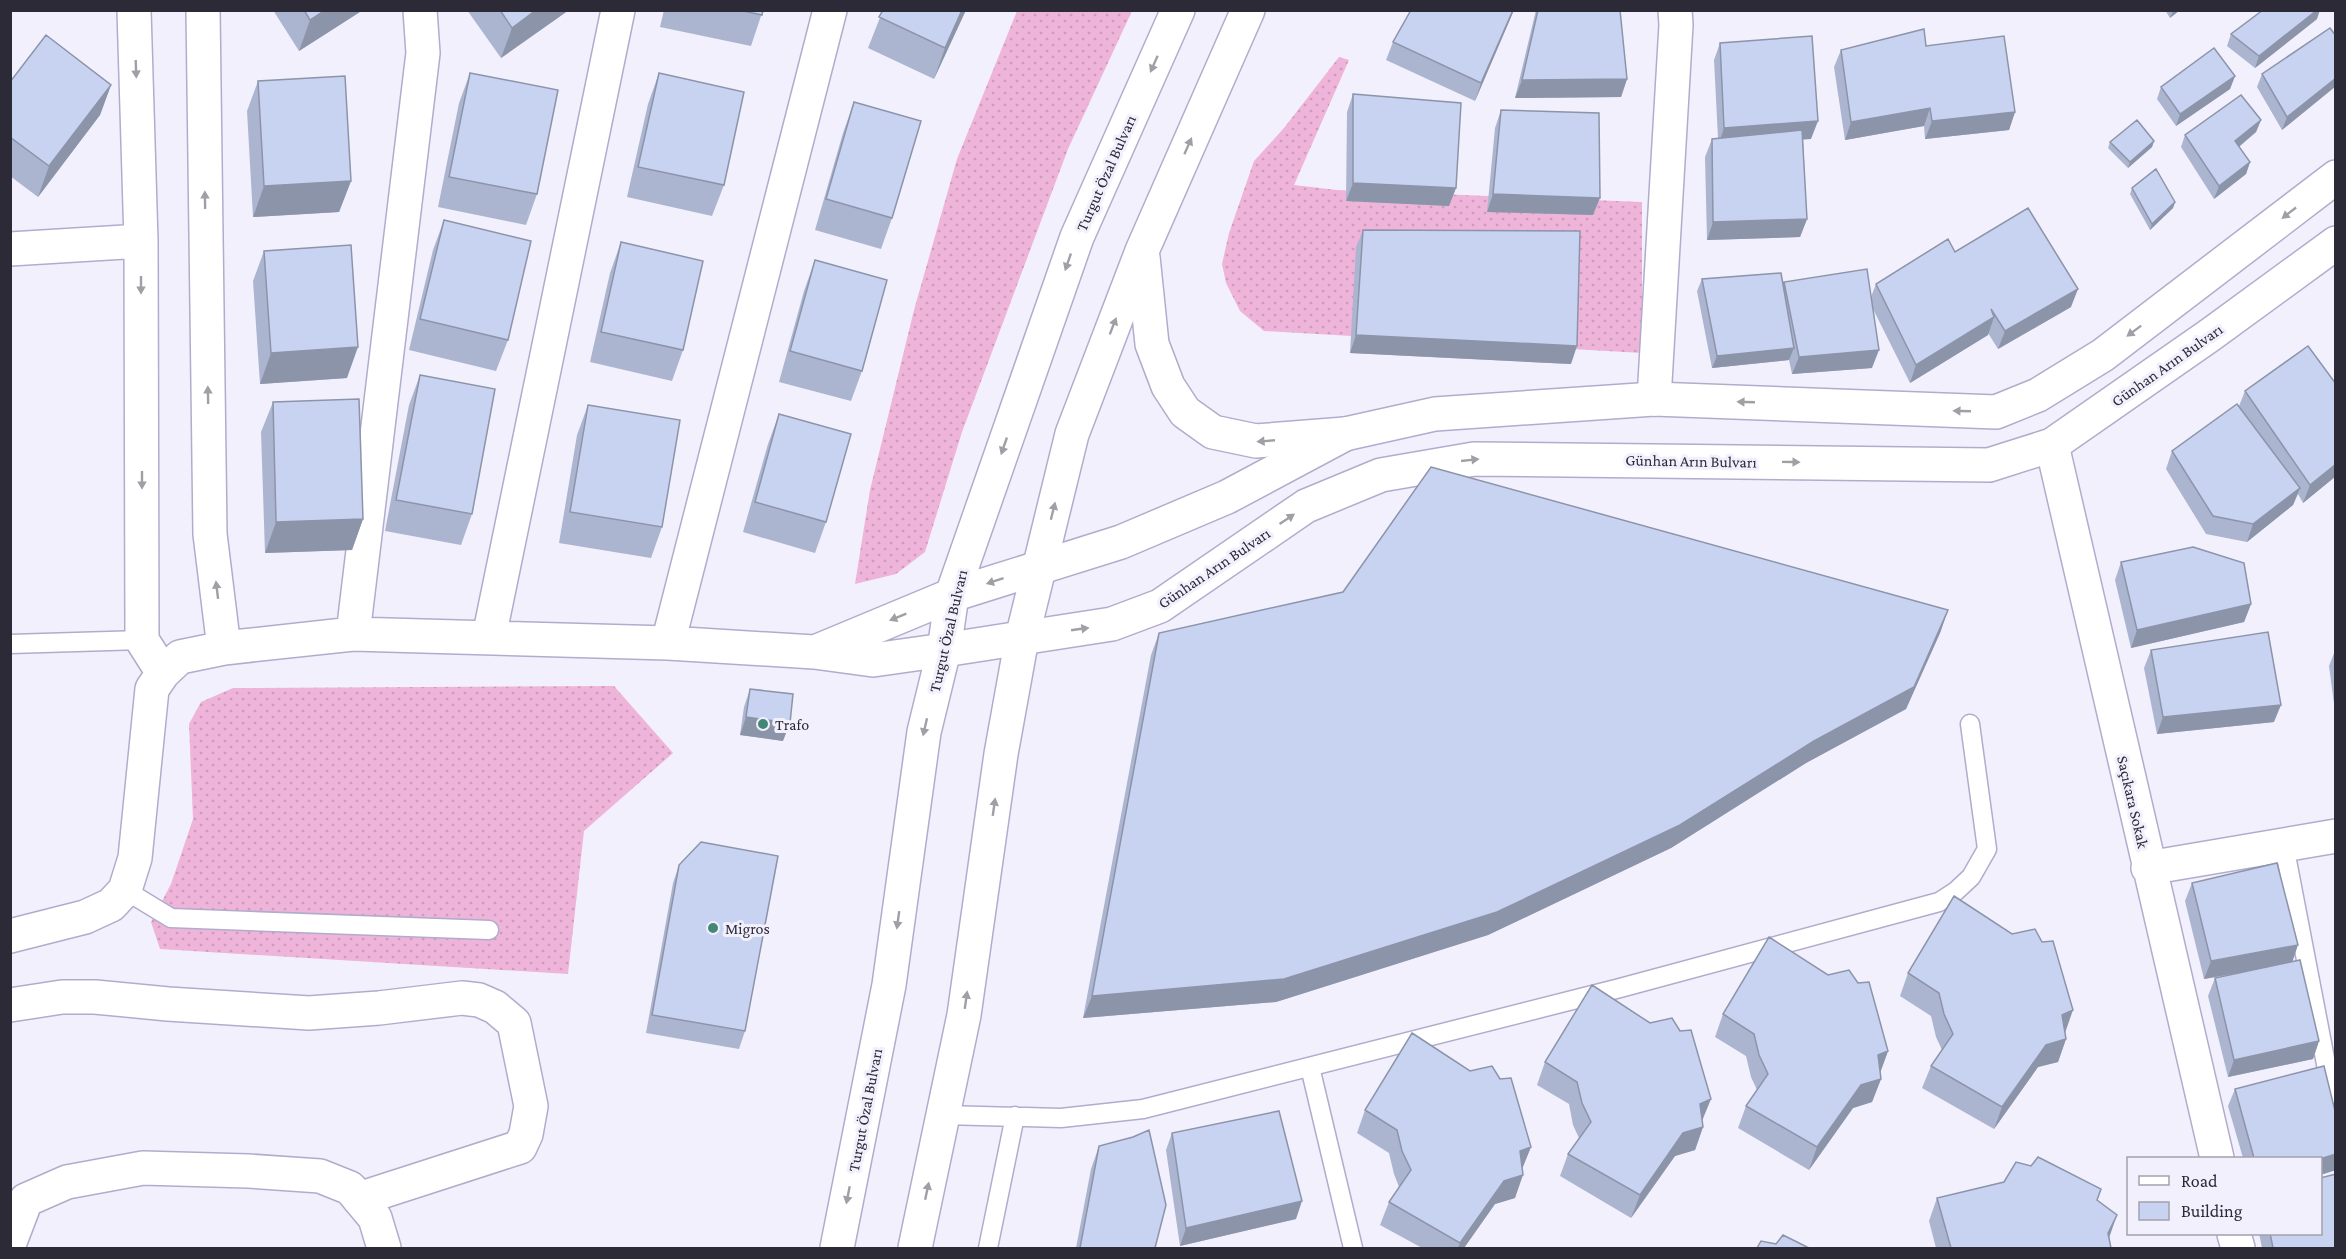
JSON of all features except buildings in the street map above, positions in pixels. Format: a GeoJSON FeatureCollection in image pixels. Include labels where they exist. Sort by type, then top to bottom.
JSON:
{"type":"FeatureCollection","features":[{"type":"Feature","properties":{"kind":"main road"},"geometry":{"type":"LineString","coordinates":[[10,936],[85,917],[111,905],[125,890],[135,858],[152,689],[164,673],[142,640],[141,241],[134,10]]}},
{"type":"Feature","properties":{"kind":"main road"},"geometry":{"type":"LineString","coordinates":[[202,10],[210,534],[224,648]]}},
{"type":"Feature","properties":{"kind":"main road"},"geometry":{"type":"LineString","coordinates":[[353,634],[423,53],[420,10]]}},
{"type":"Feature","properties":{"kind":"main road"},"geometry":{"type":"LineString","coordinates":[[489,637],[618,10]]}},
{"type":"Feature","properties":{"kind":"main road"},"geometry":{"type":"LineString","coordinates":[[668,643],[830,10]]}},
{"type":"Feature","properties":{"kind":"main road","name":"Turgut Özal Bulvarı"},"geometry":{"type":"LineString","coordinates":[[837,1248],[890,985],[924,732],[944,650],[952,595],[1077,237],[1178,10]]}},
{"type":"Feature","properties":{"kind":"main road"},"geometry":{"type":"LineString","coordinates":[[915,1248],[964,1015],[1001,754],[1023,638],[1038,567],[1072,434],[1142,251],[1248,10]]}},
{"type":"Feature","properties":{"kind":"main road"},"geometry":{"type":"LineString","coordinates":[[1654,399],[1676,37],[1675,10]]}},
{"type":"Feature","properties":{"kind":"main road"},"geometry":{"type":"LineString","coordinates":[[1142,251],[1152,344],[1168,386],[1185,412],[1213,432],[1256,441],[1345,434],[1435,414],[1654,399],[1996,412],[2038,395],[2103,354],[2336,177]]}},
{"type":"Feature","properties":{"kind":"main road"},"geometry":{"type":"LineString","coordinates":[[10,249],[141,241]]}},
{"type":"Feature","properties":{"kind":"main road","name":"Günhan Arın Bulvarı"},"geometry":{"type":"LineString","coordinates":[[164,673],[180,657],[224,648],[353,634],[668,643],[814,652],[873,660],[1112,624],[1160,606],[1306,506],[1381,474],[1474,459],[1989,465],[2052,445],[2210,335],[2336,243]]}},
{"type":"Feature","properties":{"kind":"main road","name":"Saçıkara Sokak"},"geometry":{"type":"LineString","coordinates":[[2038,395],[2052,445],[2148,868],[2217,1157]]}},
{"type":"Feature","properties":{"kind":"main road"},"geometry":{"type":"LineString","coordinates":[[814,652],[952,595],[1121,542],[1227,497],[1345,434]]}},
{"type":"Feature","properties":{"kind":"main road"},"geometry":{"type":"LineString","coordinates":[[2148,868],[2336,836]]}},
{"type":"Feature","properties":{"kind":"main road"},"geometry":{"type":"LineString","coordinates":[[10,1005],[62,997],[95,997],[309,1013],[379,1008],[462,998],[479,1000],[505,1014],[514,1023],[531,1106],[526,1134],[520,1147],[359,1199]]}},
{"type":"Feature","properties":{"kind":"main road"},"geometry":{"type":"LineString","coordinates":[[10,1242],[27,1200],[67,1182],[143,1168],[320,1176],[350,1188],[375,1218],[384,1248]]}},
{"type":"Feature","properties":{"kind":"lane"},"geometry":{"type":"LineString","coordinates":[[10,644],[142,640]]}},
{"type":"Feature","properties":{"kind":"lane"},"geometry":{"type":"LineString","coordinates":[[943,1115],[1061,1118],[1143,1109],[1620,988],[1939,902],[1971,877],[1987,849],[1970,724]]}},
{"type":"Feature","properties":{"kind":"lane"},"geometry":{"type":"LineString","coordinates":[[2284,845],[2336,1116]]}},
{"type":"Feature","properties":{"kind":"lane"},"geometry":{"type":"LineString","coordinates":[[125,890],[171,918],[489,930]]}},
{"type":"Feature","properties":{"kind":"lane"},"geometry":{"type":"LineString","coordinates":[[1310,1067],[1353,1248]]}},
{"type":"Feature","properties":{"kind":"lane"},"geometry":{"type":"LineString","coordinates":[[988,1248],[1015,1116]]}},
{"type":"Feature","properties":{"kind":"shaded area"},"geometry":{"type":"Polygon","coordinates":[[[1017,11],[1132,11],[1068,149],[962,432],[925,552],[896,574],[855,584],[870,490],[914,310],[957,159],[1017,11]]]}},
{"type":"Feature","properties":{"kind":"shaded area"},"geometry":{"type":"Polygon","coordinates":[[[1339,57],[1349,60],[1294,185],[1337,190],[1642,202],[1642,353],[1264,331],[1240,311],[1226,283],[1222,264],[1229,233],[1254,161],[1284,128],[1339,57]]]}},
{"type":"Feature","properties":{"kind":"shaded area"},"geometry":{"type":"Polygon","coordinates":[[[614,686],[673,753],[584,831],[568,974],[160,949],[151,922],[171,884],[193,819],[189,724],[201,702],[233,688],[614,686]]]}},
{"type":"Feature","properties":{"kind":"place","name":"Trafo"},"geometry":{"type":"Point","coordinates":[763,724]}},
{"type":"Feature","properties":{"kind":"place","name":"Migros"},"geometry":{"type":"Point","coordinates":[713,928]}}]}
